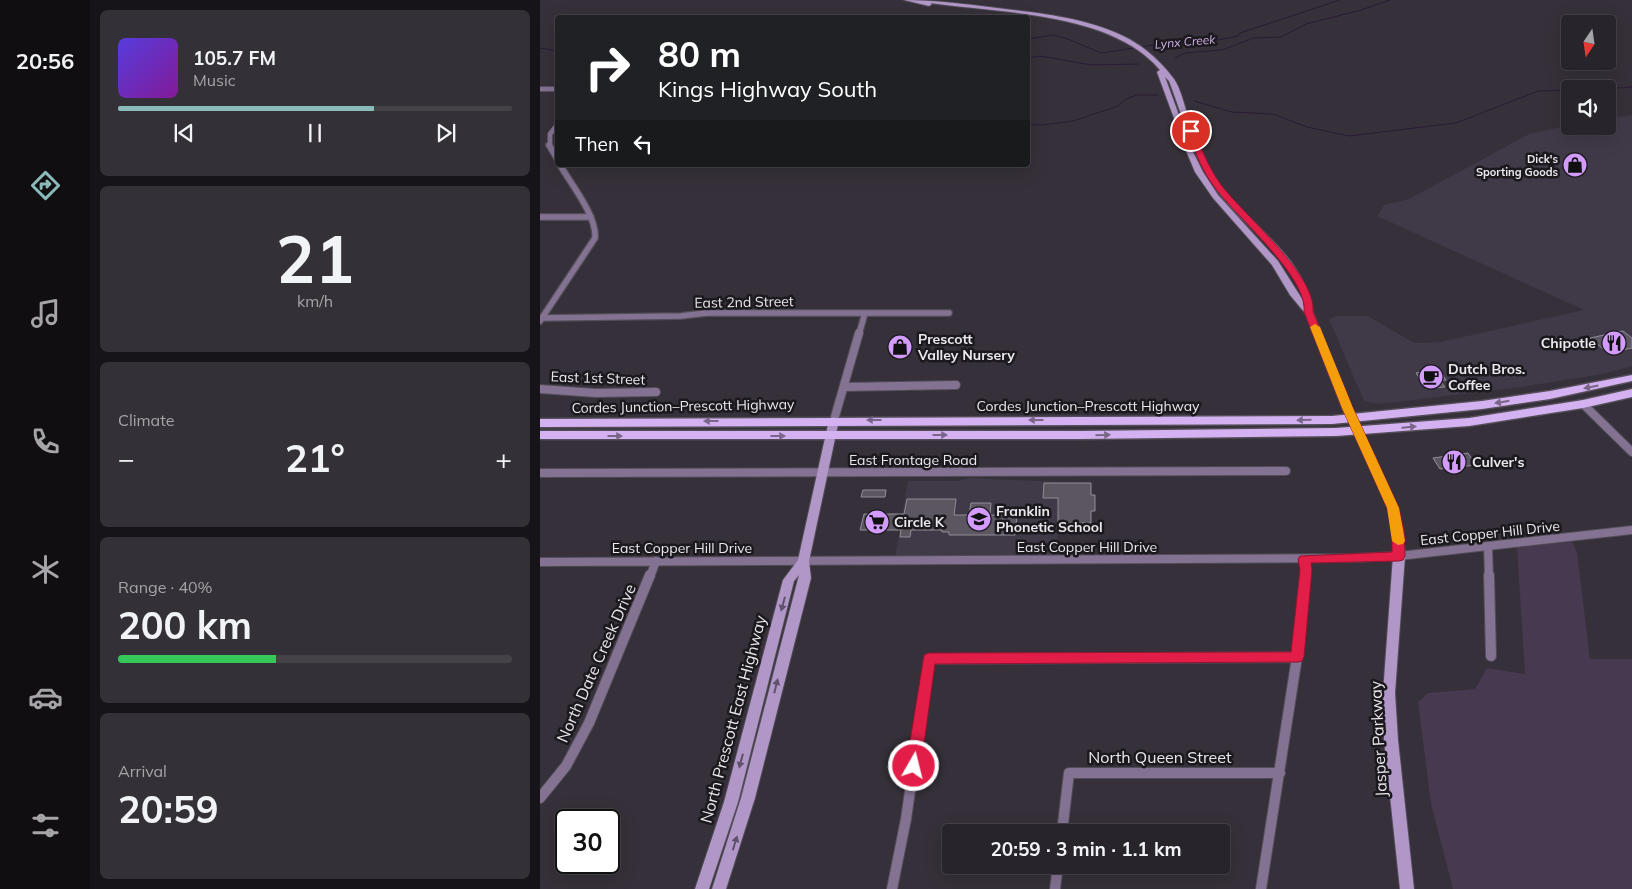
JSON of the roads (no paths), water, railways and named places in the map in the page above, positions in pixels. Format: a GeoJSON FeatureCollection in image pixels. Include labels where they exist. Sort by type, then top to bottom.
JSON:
{"type":"FeatureCollection","features":[{"type":"Feature","properties":{"kind":"main road","name":"Cordes Junction–Prescott Highway"},"geometry":{"type":"LineString","coordinates":[[540,423],[834,420],[1239,421],[1352,418],[1492,404],[1550,395],[1632,378]]}},
{"type":"Feature","properties":{"kind":"main road","name":"Cordes Junction–Prescott Highway"},"geometry":{"type":"LineString","coordinates":[[540,435],[1080,435],[1358,431],[1470,422],[1583,404],[1632,393]]}},
{"type":"Feature","properties":{"kind":"street"},"geometry":{"type":"LineString","coordinates":[[907,0],[1023,15]]}},
{"type":"Feature","properties":{"kind":"street"},"geometry":{"type":"LineString","coordinates":[[922,0],[1063,19],[1100,30],[1127,43]]}},
{"type":"Feature","properties":{"kind":"street"},"geometry":{"type":"LineString","coordinates":[[1030,16],[1092,30],[1127,43]]}},
{"type":"Feature","properties":{"kind":"street","name":"Jasper Parkway"},"geometry":{"type":"LineString","coordinates":[[1127,43],[1148,56],[1161,74],[1192,158],[1202,177],[1213,193],[1274,262],[1298,304],[1308,312],[1352,418],[1393,508],[1398,530],[1399,556],[1389,693],[1391,740],[1407,889]]}},
{"type":"Feature","properties":{"kind":"street"},"geometry":{"type":"LineString","coordinates":[[540,89],[555,89]]}},
{"type":"Feature","properties":{"kind":"street"},"geometry":{"type":"LineString","coordinates":[[555,127],[549,134],[548,144],[555,155]]}},
{"type":"Feature","properties":{"kind":"street"},"geometry":{"type":"LineString","coordinates":[[541,319],[595,238],[596,228],[591,217],[561,167]]}},
{"type":"Feature","properties":{"kind":"street"},"geometry":{"type":"LineString","coordinates":[[540,217],[591,217]]}},
{"type":"Feature","properties":{"kind":"street","name":"East 2nd Street"},"geometry":{"type":"LineString","coordinates":[[541,319],[681,316],[706,313],[950,313]]}},
{"type":"Feature","properties":{"kind":"street","name":"North Prescott East Highway"},"geometry":{"type":"LineString","coordinates":[[719,889],[727,869],[752,782],[805,578],[803,561],[830,435],[865,313]]}},
{"type":"Feature","properties":{"kind":"street"},"geometry":{"type":"LineString","coordinates":[[844,388],[956,385]]}},
{"type":"Feature","properties":{"kind":"street","name":"East 1st Street"},"geometry":{"type":"LineString","coordinates":[[540,389],[596,394],[656,392]]}},
{"type":"Feature","properties":{"kind":"street"},"geometry":{"type":"LineString","coordinates":[[1583,404],[1632,452]]}},
{"type":"Feature","properties":{"kind":"street","name":"East Frontage Road"},"geometry":{"type":"LineString","coordinates":[[540,473],[1286,471]]}},
{"type":"Feature","properties":{"kind":"street","name":"East Copper Hill Drive"},"geometry":{"type":"LineString","coordinates":[[540,562],[1304,559],[1399,556],[1632,530]]}},
{"type":"Feature","properties":{"kind":"street"},"geometry":{"type":"LineString","coordinates":[[1488,547],[1491,656]]}},
{"type":"Feature","properties":{"kind":"street"},"geometry":{"type":"LineString","coordinates":[[1261,889],[1298,657],[1306,570],[1304,559]]}},
{"type":"Feature","properties":{"kind":"street","name":"North Date Creek Drive"},"geometry":{"type":"LineString","coordinates":[[540,798],[566,766],[589,723],[656,561]]}},
{"type":"Feature","properties":{"kind":"street","name":"North Prescott East Highway"},"geometry":{"type":"LineString","coordinates":[[702,889],[736,782],[789,580],[803,561]]}},
{"type":"Feature","properties":{"kind":"street"},"geometry":{"type":"LineString","coordinates":[[892,889],[906,819],[929,659],[1298,657]]}},
{"type":"Feature","properties":{"kind":"street","name":"North Queen Street"},"geometry":{"type":"LineString","coordinates":[[1063,824],[1069,773],[1280,773]]}},
{"type":"Feature","properties":{"kind":"street"},"geometry":{"type":"LineString","coordinates":[[736,782],[752,782]]}},
{"type":"Feature","properties":{"kind":"street"},"geometry":{"type":"LineString","coordinates":[[1055,889],[1057,874]]}},
{"type":"Feature","properties":{"kind":"waterway","name":"Lynx Creek"},"geometry":{"type":"LineString","coordinates":[[1030,39],[1053,35],[1068,39],[1101,53],[1186,40],[1212,41],[1238,36],[1240,33],[1340,0]]}},
{"type":"Feature","properties":{"kind":"waterway"},"geometry":{"type":"LineString","coordinates":[[1175,58],[1185,53],[1222,50],[1254,38],[1281,37],[1306,24],[1361,10],[1390,0]]}},
{"type":"Feature","properties":{"kind":"waterway","name":"Lynx Creek"},"geometry":{"type":"LineString","coordinates":[[540,48],[555,50]]}},
{"type":"Feature","properties":{"kind":"waterway"},"geometry":{"type":"LineString","coordinates":[[1030,58],[1040,56],[1092,65],[1138,64]]}},
{"type":"Feature","properties":{"kind":"waterway"},"geometry":{"type":"LineString","coordinates":[[1616,88],[1632,87]]}},
{"type":"Feature","properties":{"kind":"waterway"},"geometry":{"type":"LineString","coordinates":[[1194,101],[1232,112],[1273,114],[1307,127],[1349,136],[1456,123],[1538,91],[1561,90]]}},
{"type":"Feature","properties":{"kind":"waterway"},"geometry":{"type":"LineString","coordinates":[[1030,124],[1042,125],[1073,121],[1118,106],[1126,99],[1137,95],[1157,95]]}},
{"type":"Feature","properties":{"kind":"place","name":"Dick's Sporting Goods"},"geometry":{"type":"Point","coordinates":[1575,165]}},
{"type":"Feature","properties":{"kind":"place","name":"Chipotle"},"geometry":{"type":"Point","coordinates":[1614,343]}},
{"type":"Feature","properties":{"kind":"place","name":"Prescott Valley Nursery"},"geometry":{"type":"Point","coordinates":[900,347]}},
{"type":"Feature","properties":{"kind":"place","name":"Dutch Bros. Coffee"},"geometry":{"type":"Point","coordinates":[1431,377]}},
{"type":"Feature","properties":{"kind":"place","name":"Culver's"},"geometry":{"type":"Point","coordinates":[1454,462]}},
{"type":"Feature","properties":{"kind":"place","name":"Franklin Phonetic School"},"geometry":{"type":"Point","coordinates":[979,519]}},
{"type":"Feature","properties":{"kind":"place","name":"Circle K"},"geometry":{"type":"Point","coordinates":[877,522]}}]}
